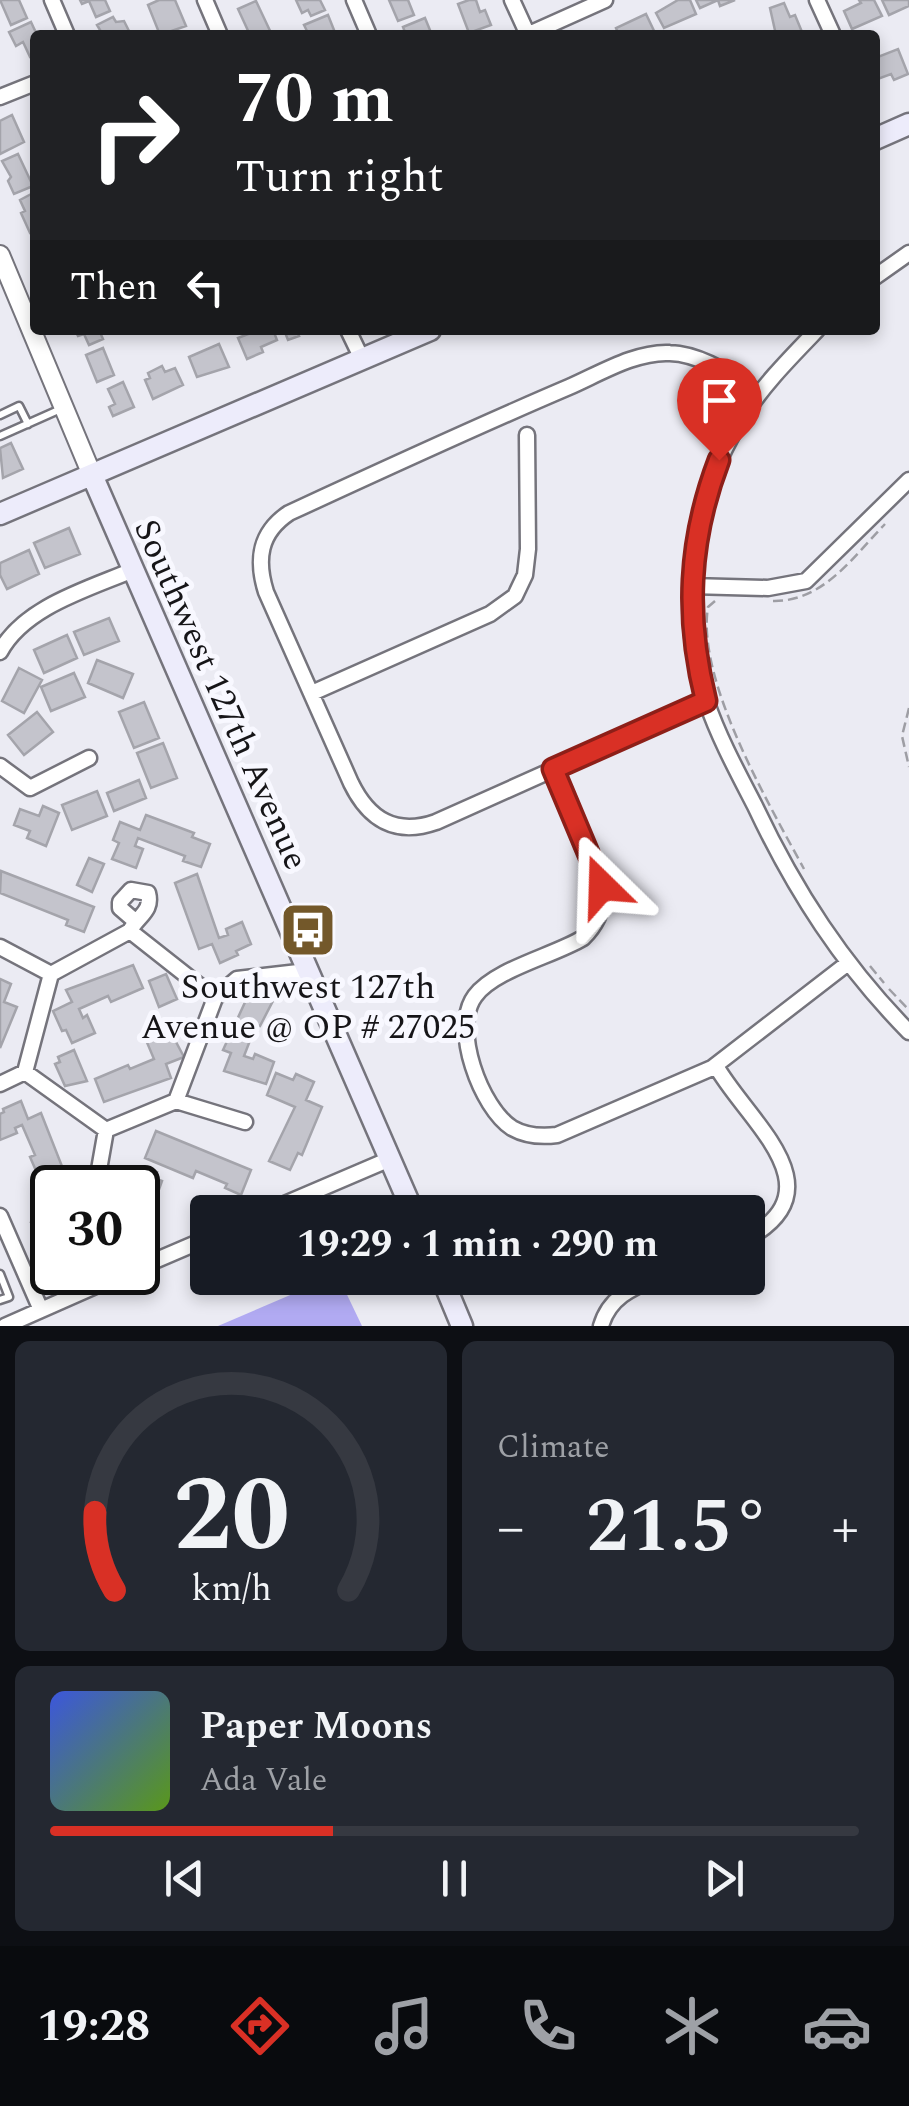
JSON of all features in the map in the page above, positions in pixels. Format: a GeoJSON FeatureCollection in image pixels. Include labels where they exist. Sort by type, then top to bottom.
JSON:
{"type":"FeatureCollection","features":[{"type":"Feature","properties":{"kind":"main road"},"geometry":{"type":"LineString","coordinates":[[880,135],[909,124]]}},
{"type":"Feature","properties":{"kind":"main road"},"geometry":{"type":"LineString","coordinates":[[0,513],[418,335]]}},
{"type":"Feature","properties":{"kind":"main road","name":"Southwest 127th Avenue"},"geometry":{"type":"LineString","coordinates":[[92,476],[406,1195]]}},
{"type":"Feature","properties":{"kind":"main road"},"geometry":{"type":"LineString","coordinates":[[449,1295],[462,1326]]}},
{"type":"Feature","properties":{"kind":"street"},"geometry":{"type":"LineString","coordinates":[[52,0],[65,30]]}},
{"type":"Feature","properties":{"kind":"street"},"geometry":{"type":"LineString","coordinates":[[204,0],[218,30]]}},
{"type":"Feature","properties":{"kind":"street"},"geometry":{"type":"LineString","coordinates":[[354,0],[367,30]]}},
{"type":"Feature","properties":{"kind":"street"},"geometry":{"type":"LineString","coordinates":[[512,0],[525,30]]}},
{"type":"Feature","properties":{"kind":"street"},"geometry":{"type":"LineString","coordinates":[[538,30],[605,0]]}},
{"type":"Feature","properties":{"kind":"street"},"geometry":{"type":"LineString","coordinates":[[817,0],[831,30]]}},
{"type":"Feature","properties":{"kind":"street"},"geometry":{"type":"LineString","coordinates":[[0,97],[30,85]]}},
{"type":"Feature","properties":{"kind":"street"},"geometry":{"type":"LineString","coordinates":[[880,273],[909,253]]}},
{"type":"Feature","properties":{"kind":"street","name":"Southwest 127th Avenue"},"geometry":{"type":"LineString","coordinates":[[0,255],[30,327]]}},
{"type":"Feature","properties":{"kind":"street","name":"Southwest 127th Avenue"},"geometry":{"type":"LineString","coordinates":[[33,335],[92,476]]}},
{"type":"Feature","properties":{"kind":"street"},"geometry":{"type":"LineString","coordinates":[[350,335],[362,359]]}},
{"type":"Feature","properties":{"kind":"street"},"geometry":{"type":"LineString","coordinates":[[812,335],[759,394],[730,438],[708,488],[694,545],[690,586],[696,658],[706,701],[809,910],[854,960],[909,1032]]}},
{"type":"Feature","properties":{"kind":"street"},"geometry":{"type":"LineString","coordinates":[[706,701],[424,826],[388,825],[358,798],[262,579],[260,552],[264,538],[278,520],[528,404],[644,356],[667,352],[693,358],[744,382],[759,394]]}},
{"type":"Feature","properties":{"kind":"street"},"geometry":{"type":"LineString","coordinates":[[312,693],[490,614],[515,596],[527,563],[528,435]]}},
{"type":"Feature","properties":{"kind":"street"},"geometry":{"type":"LineString","coordinates":[[690,586],[768,588],[806,581],[909,480]]}},
{"type":"Feature","properties":{"kind":"street"},"geometry":{"type":"LineString","coordinates":[[0,652],[10,632],[50,608],[133,570]]}},
{"type":"Feature","properties":{"kind":"street"},"geometry":{"type":"LineString","coordinates":[[0,766],[30,788],[89,758]]}},
{"type":"Feature","properties":{"kind":"street"},"geometry":{"type":"LineString","coordinates":[[553,769],[600,875],[603,899],[594,927],[583,938],[503,975],[473,998],[464,1024],[465,1038],[503,1121],[524,1134],[556,1135],[716,1066],[854,960]]}},
{"type":"Feature","properties":{"kind":"street"},"geometry":{"type":"LineString","coordinates":[[0,1084],[25,1072],[51,974],[133,926],[215,998]]}},
{"type":"Feature","properties":{"kind":"street"},"geometry":{"type":"LineString","coordinates":[[0,947],[51,974]]}},
{"type":"Feature","properties":{"kind":"street"},"geometry":{"type":"LineString","coordinates":[[176,1101],[215,998],[237,979],[307,971]]}},
{"type":"Feature","properties":{"kind":"street"},"geometry":{"type":"LineString","coordinates":[[716,1066],[776,1150],[787,1175],[783,1207],[765,1227]]}},
{"type":"Feature","properties":{"kind":"street"},"geometry":{"type":"LineString","coordinates":[[25,1072],[106,1130]]}},
{"type":"Feature","properties":{"kind":"street"},"geometry":{"type":"LineString","coordinates":[[106,1130],[176,1101],[245,1122]]}},
{"type":"Feature","properties":{"kind":"street"},"geometry":{"type":"LineString","coordinates":[[99,1165],[106,1130]]}},
{"type":"Feature","properties":{"kind":"street"},"geometry":{"type":"LineString","coordinates":[[307,1195],[390,1160]]}},
{"type":"Feature","properties":{"kind":"street"},"geometry":{"type":"LineString","coordinates":[[0,1216],[42,1310]]}},
{"type":"Feature","properties":{"kind":"street"},"geometry":{"type":"LineString","coordinates":[[160,1259],[190,1246]]}},
{"type":"Feature","properties":{"kind":"street"},"geometry":{"type":"LineString","coordinates":[[5,1326],[76,1295]]}},
{"type":"Feature","properties":{"kind":"street"},"geometry":{"type":"LineString","coordinates":[[603,1320],[621,1295]]}},
{"type":"Feature","properties":{"kind":"lane"},"geometry":{"type":"LineString","coordinates":[[0,415],[19,406],[28,424]]}},
{"type":"Feature","properties":{"kind":"lane"},"geometry":{"type":"LineString","coordinates":[[0,436],[64,408]]}},
{"type":"Feature","properties":{"kind":"lane"},"geometry":{"type":"LineString","coordinates":[[0,1274],[9,1297],[0,1300]]}},
{"type":"Feature","properties":{"kind":"path"},"geometry":{"type":"LineString","coordinates":[[759,601],[784,602],[815,592],[886,523]]}},
{"type":"Feature","properties":{"kind":"path"},"geometry":{"type":"LineString","coordinates":[[722,600],[711,603],[706,616],[718,686],[737,735],[809,878]]}},
{"type":"Feature","properties":{"kind":"path"},"geometry":{"type":"LineString","coordinates":[[909,708],[902,736],[909,767]]}},
{"type":"Feature","properties":{"kind":"path"},"geometry":{"type":"LineString","coordinates":[[854,960],[909,1010]]}},
{"type":"Feature","properties":{"kind":"shaded area"},"geometry":{"type":"Polygon","coordinates":[[[290,1295],[347,1295],[362,1326],[218,1326],[290,1295]]]}},
{"type":"Feature","properties":{"kind":"building"},"geometry":{"type":"Polygon","coordinates":[[[0,0],[19,0],[27,18],[11,25],[0,0]]]}},
{"type":"Feature","properties":{"kind":"building"},"geometry":{"type":"Polygon","coordinates":[[[80,0],[105,0],[110,11],[96,17],[89,1],[82,4],[80,0]]]}},
{"type":"Feature","properties":{"kind":"building"},"geometry":{"type":"Polygon","coordinates":[[[175,0],[186,26],[158,30],[148,5],[175,0]]]}},
{"type":"Feature","properties":{"kind":"building"},"geometry":{"type":"Polygon","coordinates":[[[296,0],[320,0],[325,10],[311,16],[308,10],[302,13],[296,0]]]}},
{"type":"Feature","properties":{"kind":"building"},"geometry":{"type":"Polygon","coordinates":[[[389,0],[408,0],[414,15],[398,21],[389,0]]]}},
{"type":"Feature","properties":{"kind":"building"},"geometry":{"type":"Polygon","coordinates":[[[476,0],[491,25],[468,30],[458,4],[476,0]]]}},
{"type":"Feature","properties":{"kind":"building"},"geometry":{"type":"Polygon","coordinates":[[[678,0],[690,0],[696,14],[664,28],[656,13],[678,0]]]}},
{"type":"Feature","properties":{"kind":"building"},"geometry":{"type":"Polygon","coordinates":[[[696,0],[718,0],[700,8],[696,0]]]}},
{"type":"Feature","properties":{"kind":"building"},"geometry":{"type":"Polygon","coordinates":[[[859,0],[874,0],[882,16],[852,29],[844,11],[861,3],[859,0]]]}},
{"type":"Feature","properties":{"kind":"building"},"geometry":{"type":"Polygon","coordinates":[[[882,0],[909,0],[909,6],[889,15],[882,0]]]}},
{"type":"Feature","properties":{"kind":"building"},"geometry":{"type":"Polygon","coordinates":[[[256,1],[270,30],[248,30],[238,9],[256,1]]]}},
{"type":"Feature","properties":{"kind":"building"},"geometry":{"type":"Polygon","coordinates":[[[784,3],[801,30],[775,30],[770,8],[784,3]]]}},
{"type":"Feature","properties":{"kind":"building"},"geometry":{"type":"Polygon","coordinates":[[[646,14],[654,30],[617,30],[646,14]]]}},
{"type":"Feature","properties":{"kind":"building"},"geometry":{"type":"Polygon","coordinates":[[[328,15],[334,30],[306,30],[304,25],[328,15]]]}},
{"type":"Feature","properties":{"kind":"building"},"geometry":{"type":"Polygon","coordinates":[[[113,17],[116,22],[124,21],[128,30],[100,30],[97,25],[113,17]]]}},
{"type":"Feature","properties":{"kind":"building"},"geometry":{"type":"Polygon","coordinates":[[[425,18],[430,30],[404,30],[403,27],[425,18]]]}},
{"type":"Feature","properties":{"kind":"building"},"geometry":{"type":"Polygon","coordinates":[[[31,22],[35,30],[30,30],[30,57],[23,42],[16,46],[9,32],[31,22]]]}},
{"type":"Feature","properties":{"kind":"building"},"geometry":{"type":"Polygon","coordinates":[[[898,49],[908,74],[894,80],[891,74],[880,78],[880,56],[898,49]]]}},
{"type":"Feature","properties":{"kind":"building"},"geometry":{"type":"Polygon","coordinates":[[[12,115],[24,142],[0,154],[0,121],[12,115]]]}},
{"type":"Feature","properties":{"kind":"building"},"geometry":{"type":"Polygon","coordinates":[[[18,154],[30,187],[14,194],[2,161],[18,154]]]}},
{"type":"Feature","properties":{"kind":"building"},"geometry":{"type":"Polygon","coordinates":[[[30,195],[30,233],[21,213],[25,211],[20,200],[30,195]]]}},
{"type":"Feature","properties":{"kind":"building"},"geometry":{"type":"Polygon","coordinates":[[[84,335],[101,335],[103,339],[89,345],[84,335]]]}},
{"type":"Feature","properties":{"kind":"building"},"geometry":{"type":"Polygon","coordinates":[[[275,335],[277,340],[247,359],[238,338],[275,335]]]}},
{"type":"Feature","properties":{"kind":"building"},"geometry":{"type":"Polygon","coordinates":[[[219,344],[229,367],[197,377],[189,357],[219,344]]]}},
{"type":"Feature","properties":{"kind":"building"},"geometry":{"type":"Polygon","coordinates":[[[103,348],[114,375],[97,382],[86,355],[103,348]]]}},
{"type":"Feature","properties":{"kind":"building"},"geometry":{"type":"Polygon","coordinates":[[[162,366],[165,372],[175,368],[183,385],[153,399],[145,380],[150,378],[148,373],[162,366]]]}},
{"type":"Feature","properties":{"kind":"building"},"geometry":{"type":"Polygon","coordinates":[[[123,382],[134,407],[113,416],[109,407],[115,404],[108,389],[123,382]]]}},
{"type":"Feature","properties":{"kind":"building"},"geometry":{"type":"Polygon","coordinates":[[[11,443],[23,469],[3,478],[0,448],[11,443]]]}},
{"type":"Feature","properties":{"kind":"building"},"geometry":{"type":"Polygon","coordinates":[[[69,528],[80,554],[45,568],[34,543],[69,528]]]}},
{"type":"Feature","properties":{"kind":"building"},"geometry":{"type":"Polygon","coordinates":[[[29,550],[39,574],[7,589],[0,575],[0,563],[29,550]]]}},
{"type":"Feature","properties":{"kind":"building"},"geometry":{"type":"Polygon","coordinates":[[[109,618],[119,641],[84,655],[74,632],[109,618]]]}},
{"type":"Feature","properties":{"kind":"building"},"geometry":{"type":"Polygon","coordinates":[[[67,635],[77,658],[44,673],[34,650],[67,635]]]}},
{"type":"Feature","properties":{"kind":"building"},"geometry":{"type":"Polygon","coordinates":[[[97,660],[133,674],[123,698],[88,683],[97,660]]]}},
{"type":"Feature","properties":{"kind":"building"},"geometry":{"type":"Polygon","coordinates":[[[19,668],[42,680],[24,713],[2,701],[19,668]]]}},
{"type":"Feature","properties":{"kind":"building"},"geometry":{"type":"Polygon","coordinates":[[[74,673],[85,697],[51,711],[41,687],[74,673]]]}},
{"type":"Feature","properties":{"kind":"building"},"geometry":{"type":"Polygon","coordinates":[[[144,702],[159,738],[134,748],[119,712],[144,702]]]}},
{"type":"Feature","properties":{"kind":"building"},"geometry":{"type":"Polygon","coordinates":[[[37,712],[53,732],[24,755],[8,735],[37,712]]]}},
{"type":"Feature","properties":{"kind":"building"},"geometry":{"type":"Polygon","coordinates":[[[163,743],[177,778],[151,788],[137,753],[163,743]]]}},
{"type":"Feature","properties":{"kind":"building"},"geometry":{"type":"Polygon","coordinates":[[[139,780],[146,798],[114,811],[107,793],[139,780]]]}},
{"type":"Feature","properties":{"kind":"building"},"geometry":{"type":"Polygon","coordinates":[[[97,791],[107,816],[72,830],[62,805],[97,791]]]}},
{"type":"Feature","properties":{"kind":"building"},"geometry":{"type":"Polygon","coordinates":[[[43,806],[59,813],[46,846],[27,838],[30,831],[14,825],[20,809],[39,816],[43,806]]]}},
{"type":"Feature","properties":{"kind":"building"},"geometry":{"type":"Polygon","coordinates":[[[146,815],[194,833],[192,837],[210,844],[201,867],[183,861],[185,856],[138,838],[135,846],[143,849],[136,868],[112,859],[119,843],[113,840],[120,822],[140,830],[146,815]]]}},
{"type":"Feature","properties":{"kind":"building"},"geometry":{"type":"Polygon","coordinates":[[[89,858],[104,864],[92,892],[77,885],[89,858]]]}},
{"type":"Feature","properties":{"kind":"building"},"geometry":{"type":"Polygon","coordinates":[[[1,871],[94,907],[84,932],[66,925],[68,920],[0,893],[1,871]]]}},
{"type":"Feature","properties":{"kind":"building"},"geometry":{"type":"Polygon","coordinates":[[[197,874],[219,938],[228,935],[226,929],[242,922],[251,944],[220,963],[212,944],[199,949],[175,883],[197,874]]]}},
{"type":"Feature","properties":{"kind":"building"},"geometry":{"type":"Polygon","coordinates":[[[133,965],[143,988],[111,1002],[108,996],[79,1009],[83,1018],[87,1015],[95,1033],[72,1043],[53,1011],[72,1002],[66,990],[133,965]]]}},
{"type":"Feature","properties":{"kind":"building"},"geometry":{"type":"Polygon","coordinates":[[[166,974],[177,999],[159,1007],[149,981],[166,974]]]}},
{"type":"Feature","properties":{"kind":"building"},"geometry":{"type":"Polygon","coordinates":[[[0,979],[11,984],[4,1002],[17,1007],[0,1048],[0,979]]]}},
{"type":"Feature","properties":{"kind":"building"},"geometry":{"type":"Polygon","coordinates":[[[253,985],[276,995],[260,1026],[256,1025],[244,1056],[253,1059],[255,1054],[274,1062],[266,1084],[224,1071],[231,1053],[223,1050],[253,985]]]}},
{"type":"Feature","properties":{"kind":"building"},"geometry":{"type":"Polygon","coordinates":[[[166,1023],[184,1057],[166,1064],[171,1078],[104,1102],[95,1079],[154,1059],[143,1033],[166,1023]]]}},
{"type":"Feature","properties":{"kind":"building"},"geometry":{"type":"Polygon","coordinates":[[[74,1050],[87,1081],[65,1086],[55,1064],[60,1062],[58,1057],[74,1050]]]}},
{"type":"Feature","properties":{"kind":"building"},"geometry":{"type":"Polygon","coordinates":[[[276,1073],[293,1080],[296,1074],[314,1082],[306,1100],[322,1107],[302,1155],[298,1153],[290,1170],[269,1161],[295,1107],[267,1095],[276,1073]]]}},
{"type":"Feature","properties":{"kind":"building"},"geometry":{"type":"Polygon","coordinates":[[[21,1101],[28,1119],[41,1113],[61,1165],[34,1165],[30,1157],[35,1155],[22,1125],[15,1128],[17,1133],[0,1140],[3,1109],[21,1101]]]}},
{"type":"Feature","properties":{"kind":"building"},"geometry":{"type":"Polygon","coordinates":[[[156,1131],[251,1170],[241,1195],[225,1188],[227,1184],[196,1171],[193,1178],[145,1158],[156,1131]]]}},
{"type":"Feature","properties":{"kind":"place","name":"Southwest 127th Avenue @ OP # 27025"},"geometry":{"type":"Point","coordinates":[308,930]}},
{"type":"Feature","properties":{"kind":"route"},"geometry":{"type":"LineString","coordinates":[[602,886],[553,769],[706,701],[692,633],[691,576],[700,514],[719,460]]}}]}
